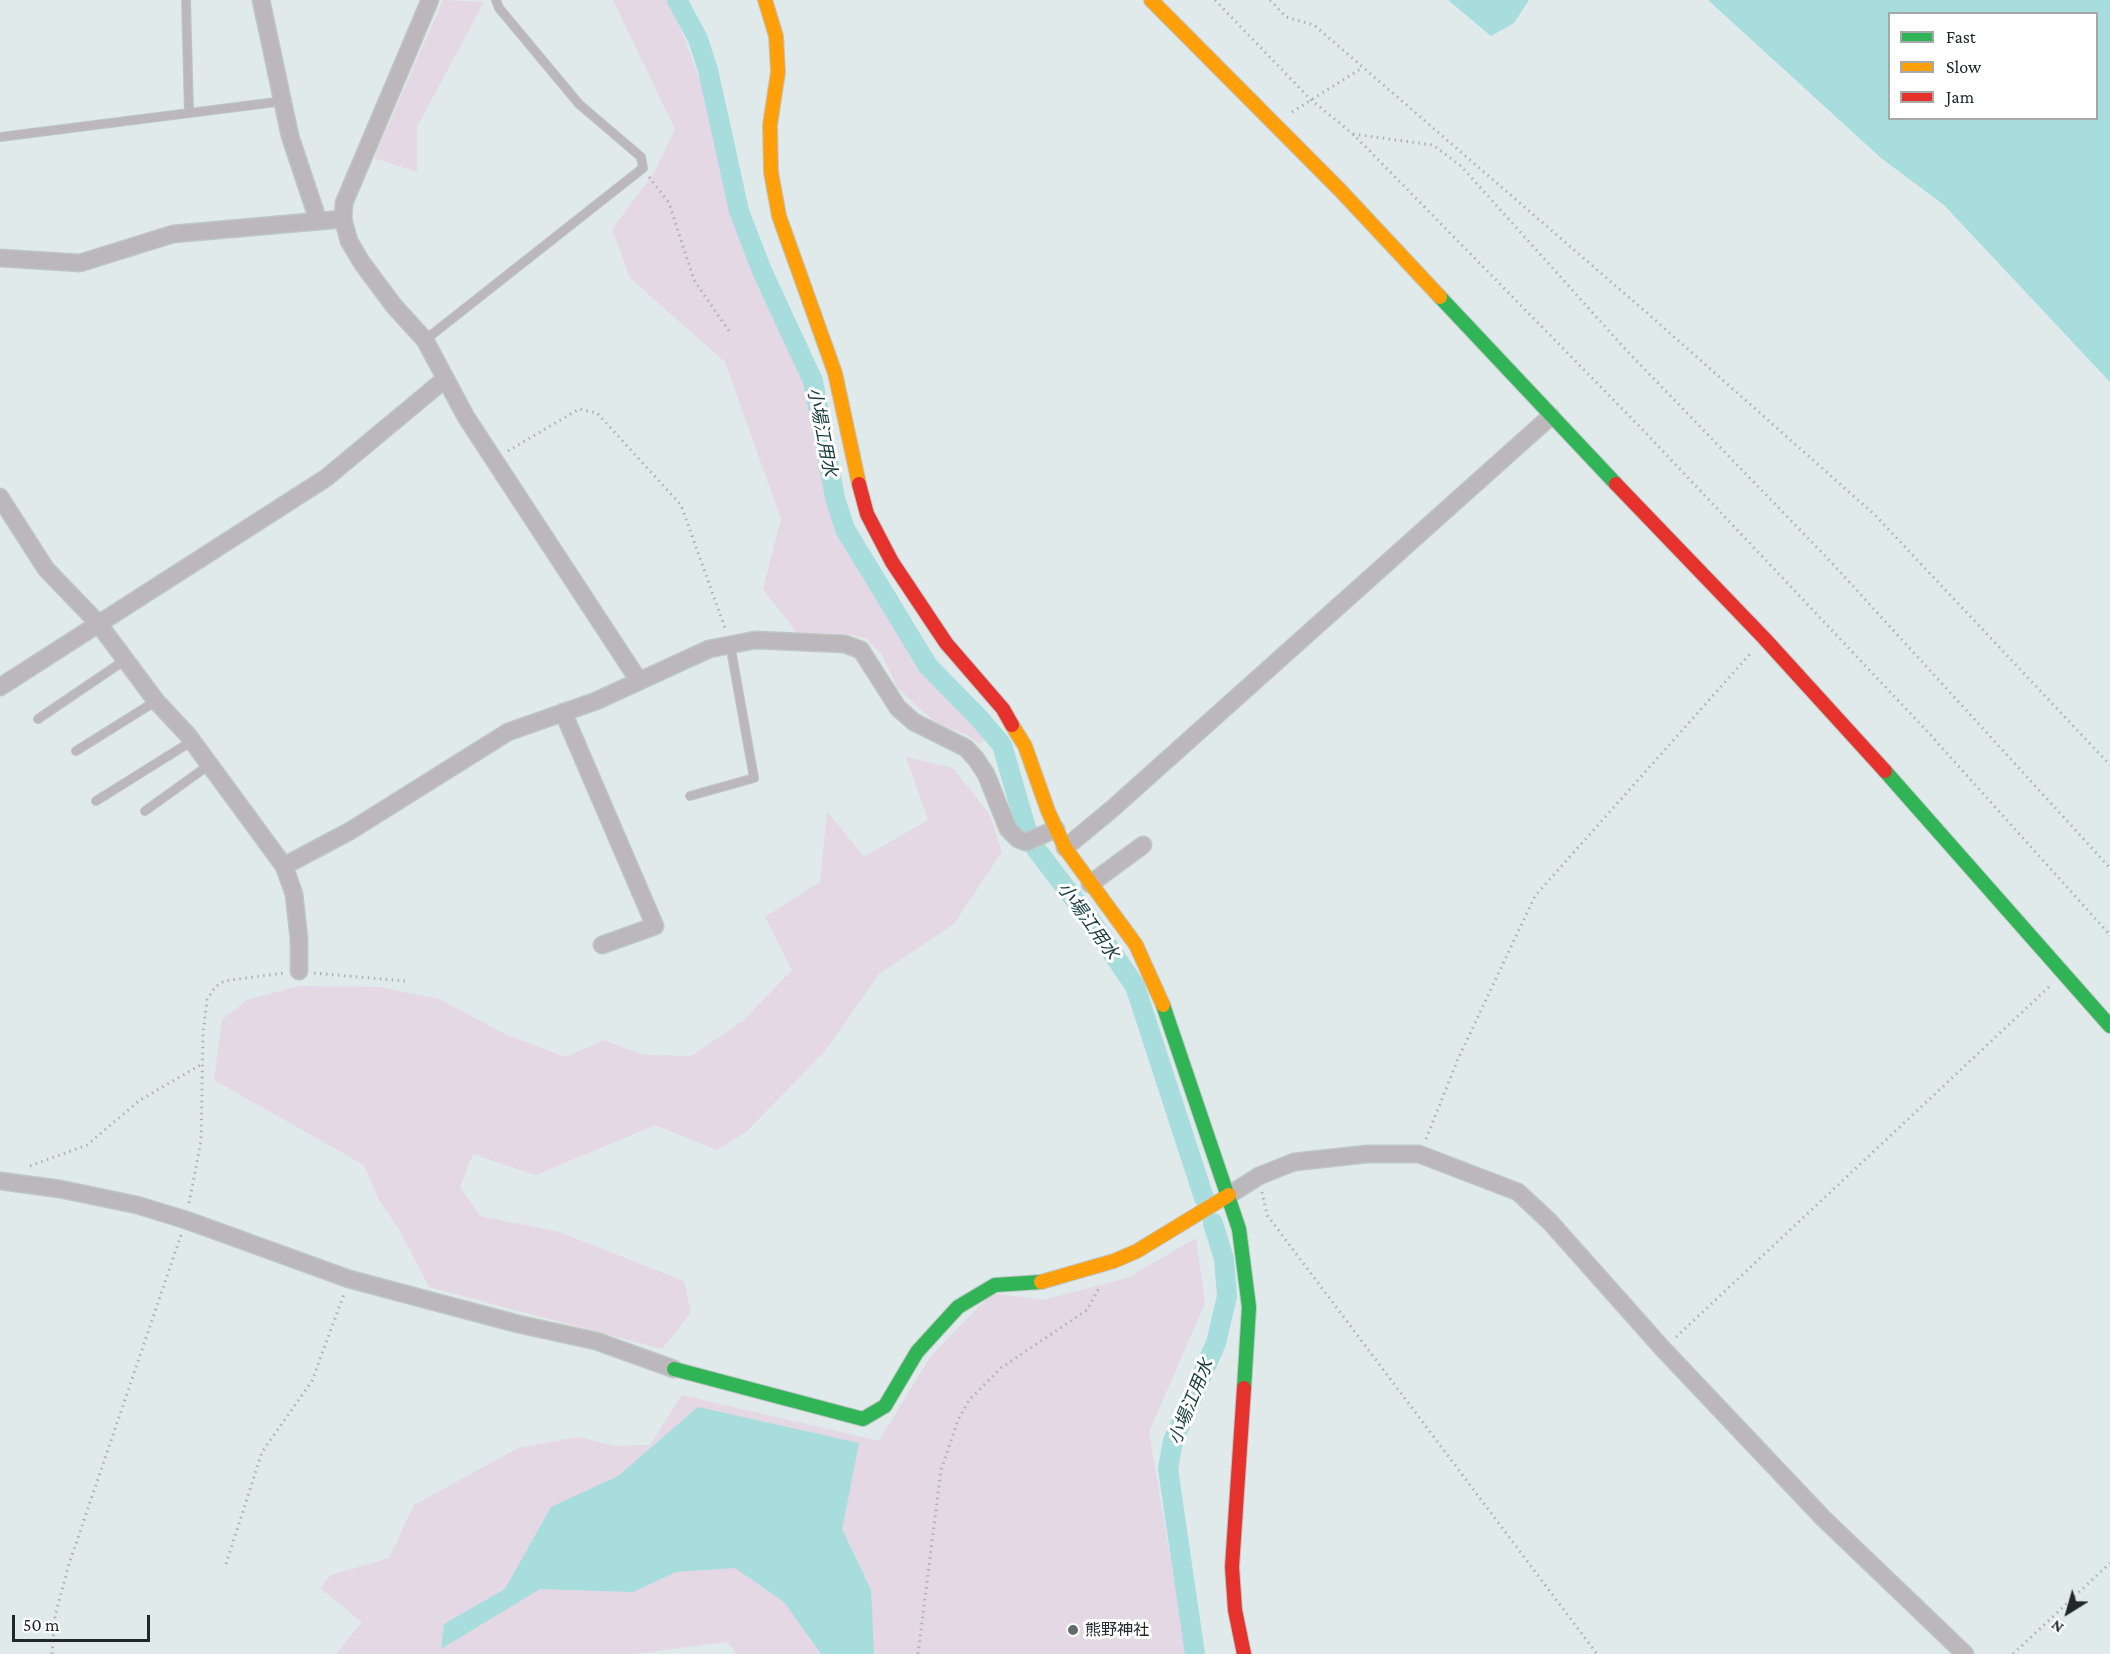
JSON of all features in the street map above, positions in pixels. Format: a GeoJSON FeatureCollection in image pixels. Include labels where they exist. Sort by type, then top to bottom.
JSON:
{"type":"FeatureCollection","features":[{"type":"Feature","properties":{"kind":"street"},"geometry":{"type":"LineString","coordinates":[[261,0],[290,136],[318,220]]}},
{"type":"Feature","properties":{"kind":"street"},"geometry":{"type":"LineString","coordinates":[[430,0],[356,169],[344,203],[343,219],[349,240],[362,264],[394,306],[425,340],[445,379],[493,460],[639,681]]}},
{"type":"Feature","properties":{"kind":"street"},"geometry":{"type":"LineString","coordinates":[[765,0],[776,36],[778,72],[770,125],[771,172],[779,216],[835,373],[851,457],[867,514],[892,562],[946,643],[1003,709],[1025,746],[1065,848],[1136,945],[1156,985],[1239,1229],[1249,1307],[1232,1567],[1235,1610],[1244,1654]]}},
{"type":"Feature","properties":{"kind":"street"},"geometry":{"type":"LineString","coordinates":[[1150,0],[1340,190],[1551,417],[1764,638],[2110,1026]]}},
{"type":"Feature","properties":{"kind":"street"},"geometry":{"type":"LineString","coordinates":[[0,258],[80,263],[173,234],[343,219]]}},
{"type":"Feature","properties":{"kind":"street"},"geometry":{"type":"LineString","coordinates":[[0,687],[326,478],[445,379]]}},
{"type":"Feature","properties":{"kind":"street"},"geometry":{"type":"LineString","coordinates":[[1065,848],[1551,417]]}},
{"type":"Feature","properties":{"kind":"street"},"geometry":{"type":"LineString","coordinates":[[0,497],[46,569],[98,623],[156,701],[192,741],[284,866],[294,894],[299,939],[299,971]]}},
{"type":"Feature","properties":{"kind":"street"},"geometry":{"type":"LineString","coordinates":[[284,866],[350,831],[488,742],[596,701],[709,649],[730,643],[755,640],[838,644],[861,650],[898,708],[914,722],[966,748],[976,759],[986,774],[1008,829],[1018,839],[1026,842],[1056,829]]}},
{"type":"Feature","properties":{"kind":"street"},"geometry":{"type":"LineString","coordinates":[[563,712],[655,926],[602,945]]}},
{"type":"Feature","properties":{"kind":"street"},"geometry":{"type":"LineString","coordinates":[[1090,884],[1143,846]]}},
{"type":"Feature","properties":{"kind":"street"},"geometry":{"type":"LineString","coordinates":[[0,1181],[96,1196],[186,1220],[349,1279],[518,1324],[596,1341],[674,1369],[863,1419],[885,1406],[917,1352],[958,1307],[995,1285],[1036,1283],[1114,1261],[1137,1251],[1259,1176],[1294,1162],[1367,1154],[1419,1154],[1518,1192],[1550,1222],[1663,1349],[1823,1518],[1965,1654]]}},
{"type":"Feature","properties":{"kind":"lane"},"geometry":{"type":"LineString","coordinates":[[186,0],[189,113]]}},
{"type":"Feature","properties":{"kind":"lane"},"geometry":{"type":"LineString","coordinates":[[425,340],[643,168],[641,157],[579,104],[499,8],[496,0]]}},
{"type":"Feature","properties":{"kind":"lane"},"geometry":{"type":"LineString","coordinates":[[0,137],[284,101]]}},
{"type":"Feature","properties":{"kind":"lane"},"geometry":{"type":"LineString","coordinates":[[690,796],[754,777],[730,643]]}},
{"type":"Feature","properties":{"kind":"lane"},"geometry":{"type":"LineString","coordinates":[[38,719],[125,660]]}},
{"type":"Feature","properties":{"kind":"lane"},"geometry":{"type":"LineString","coordinates":[[76,751],[156,701]]}},
{"type":"Feature","properties":{"kind":"lane"},"geometry":{"type":"LineString","coordinates":[[96,801],[192,741]]}},
{"type":"Feature","properties":{"kind":"lane"},"geometry":{"type":"LineString","coordinates":[[145,811],[209,765]]}},
{"type":"Feature","properties":{"kind":"path"},"geometry":{"type":"LineString","coordinates":[[1215,0],[1311,100],[1353,134],[1658,446],[1926,730],[2110,935]]}},
{"type":"Feature","properties":{"kind":"path"},"geometry":{"type":"LineString","coordinates":[[1270,0],[1286,17],[1314,25],[1654,319],[1875,515],[2110,765]]}},
{"type":"Feature","properties":{"kind":"path"},"geometry":{"type":"LineString","coordinates":[[1274,123],[1362,68]]}},
{"type":"Feature","properties":{"kind":"path"},"geometry":{"type":"LineString","coordinates":[[1353,134],[1433,145],[1461,166],[1627,351],[1832,563],[2110,868]]}},
{"type":"Feature","properties":{"kind":"path"},"geometry":{"type":"LineString","coordinates":[[643,168],[669,203],[694,280],[729,331]]}},
{"type":"Feature","properties":{"kind":"path"},"geometry":{"type":"LineString","coordinates":[[493,460],[579,409],[597,412],[681,505],[730,643]]}},
{"type":"Feature","properties":{"kind":"path"},"geometry":{"type":"LineString","coordinates":[[1419,1154],[1458,1059],[1535,896],[1764,638]]}},
{"type":"Feature","properties":{"kind":"path"},"geometry":{"type":"LineString","coordinates":[[52,1654],[56,1616],[69,1564],[145,1348],[186,1220],[201,1141],[202,1064],[207,1000],[215,987],[224,981],[299,971],[405,981]]}},
{"type":"Feature","properties":{"kind":"path"},"geometry":{"type":"LineString","coordinates":[[1663,1349],[2064,973]]}},
{"type":"Feature","properties":{"kind":"path"},"geometry":{"type":"LineString","coordinates":[[22,1169],[87,1145],[140,1100],[202,1064]]}},
{"type":"Feature","properties":{"kind":"path"},"geometry":{"type":"LineString","coordinates":[[1259,1176],[1267,1215],[1597,1654]]}},
{"type":"Feature","properties":{"kind":"path"},"geometry":{"type":"LineString","coordinates":[[918,1654],[941,1470],[958,1420],[969,1400],[1001,1368],[1087,1310],[1114,1261]]}},
{"type":"Feature","properties":{"kind":"path"},"geometry":{"type":"LineString","coordinates":[[226,1564],[262,1452],[312,1381],[349,1279]]}},
{"type":"Feature","properties":{"kind":"path"},"geometry":{"type":"LineString","coordinates":[[2013,1654],[2110,1563]]}},
{"type":"Feature","properties":{"kind":"shaded area"},"geometry":{"type":"Polygon","coordinates":[[[443,0],[484,2],[417,127],[417,172],[374,158],[443,0]]]}},
{"type":"Feature","properties":{"kind":"shaded area"},"geometry":{"type":"Polygon","coordinates":[[[613,0],[670,0],[712,112],[737,214],[759,272],[808,381],[828,500],[842,533],[930,678],[990,736],[979,744],[967,735],[937,724],[916,705],[897,687],[882,655],[867,639],[849,634],[797,633],[763,589],[781,519],[725,362],[630,278],[612,229],[654,173],[675,129],[613,0]]]}},
{"type":"Feature","properties":{"kind":"shaded area"},"geometry":{"type":"Polygon","coordinates":[[[906,757],[953,768],[990,815],[1002,852],[954,924],[879,974],[825,1051],[746,1132],[717,1150],[655,1125],[536,1175],[473,1154],[460,1187],[480,1216],[559,1232],[684,1281],[691,1313],[662,1349],[429,1287],[400,1231],[379,1200],[364,1165],[214,1080],[222,1020],[247,1000],[299,986],[380,987],[439,999],[505,1034],[565,1057],[604,1040],[643,1055],[691,1056],[743,1021],[792,970],[765,917],[820,882],[827,811],[864,857],[928,820],[906,757]]]}},
{"type":"Feature","properties":{"kind":"shaded area"},"geometry":{"type":"Polygon","coordinates":[[[1196,1238],[1205,1303],[1149,1432],[1187,1654],[737,1654],[727,1642],[632,1654],[336,1654],[362,1622],[320,1588],[331,1575],[389,1558],[414,1505],[518,1448],[578,1437],[615,1446],[650,1445],[682,1395],[879,1441],[930,1357],[992,1293],[1043,1300],[1127,1278],[1196,1238]]]}},
{"type":"Feature","properties":{"kind":"water"},"geometry":{"type":"Polygon","coordinates":[[[1448,0],[1529,0],[1514,23],[1491,36],[1448,0]]]}},
{"type":"Feature","properties":{"kind":"water"},"geometry":{"type":"Polygon","coordinates":[[[1708,0],[2110,0],[2110,382],[1944,205],[1881,158],[1708,0]]]}},
{"type":"Feature","properties":{"kind":"water"},"geometry":{"type":"Polygon","coordinates":[[[698,1407],[859,1443],[842,1529],[871,1590],[874,1654],[821,1654],[784,1602],[735,1568],[676,1572],[633,1592],[540,1589],[441,1649],[444,1624],[505,1589],[551,1507],[618,1476],[698,1407]]]}},
{"type":"Feature","properties":{"kind":"waterway","name":"小場江用水"},"geometry":{"type":"LineString","coordinates":[[677,0],[698,39],[708,70],[739,211],[762,271],[813,381],[835,498],[845,529],[928,666],[1002,745],[1027,831]]}},
{"type":"Feature","properties":{"kind":"waterway","name":"小場江用水"},"geometry":{"type":"LineString","coordinates":[[1036,849],[1088,917],[1135,986],[1204,1198]]}},
{"type":"Feature","properties":{"kind":"waterway","name":"小場江用水"},"geometry":{"type":"LineString","coordinates":[[1195,1654],[1168,1469],[1173,1441],[1216,1343],[1227,1296],[1224,1259],[1213,1223]]}},
{"type":"Feature","properties":{"kind":"traffic: fast"},"geometry":{"type":"LineString","coordinates":[[1440,297],[1616,484]]}},
{"type":"Feature","properties":{"kind":"traffic: fast"},"geometry":{"type":"LineString","coordinates":[[1885,771],[2110,1026]]}},
{"type":"Feature","properties":{"kind":"traffic: fast"},"geometry":{"type":"LineString","coordinates":[[1163,1005],[1239,1229],[1249,1307],[1244,1388]]}},
{"type":"Feature","properties":{"kind":"traffic: fast"},"geometry":{"type":"LineString","coordinates":[[674,1369],[863,1419],[885,1406],[917,1352],[958,1307],[995,1285],[1041,1282]]}},
{"type":"Feature","properties":{"kind":"traffic: slow"},"geometry":{"type":"LineString","coordinates":[[765,0],[776,36],[778,72],[770,125],[771,172],[779,216],[835,373],[859,484]]}},
{"type":"Feature","properties":{"kind":"traffic: slow"},"geometry":{"type":"LineString","coordinates":[[1151,0],[1340,190],[1440,297]]}},
{"type":"Feature","properties":{"kind":"traffic: slow"},"geometry":{"type":"LineString","coordinates":[[1012,725],[1025,746],[1048,811],[1065,848],[1136,945],[1163,1005]]}},
{"type":"Feature","properties":{"kind":"traffic: slow"},"geometry":{"type":"LineString","coordinates":[[1041,1282],[1114,1261],[1137,1251],[1229,1195]]}},
{"type":"Feature","properties":{"kind":"traffic: jam"},"geometry":{"type":"LineString","coordinates":[[859,484],[867,514],[892,562],[946,643],[1003,709],[1012,725]]}},
{"type":"Feature","properties":{"kind":"traffic: jam"},"geometry":{"type":"LineString","coordinates":[[1616,484],[1764,638],[1885,771]]}},
{"type":"Feature","properties":{"kind":"traffic: jam"},"geometry":{"type":"LineString","coordinates":[[1244,1388],[1232,1567],[1235,1610],[1244,1654]]}},
{"type":"Feature","properties":{"kind":"place","name":"熊野神社"},"geometry":{"type":"Point","coordinates":[1073,1630]}}]}
